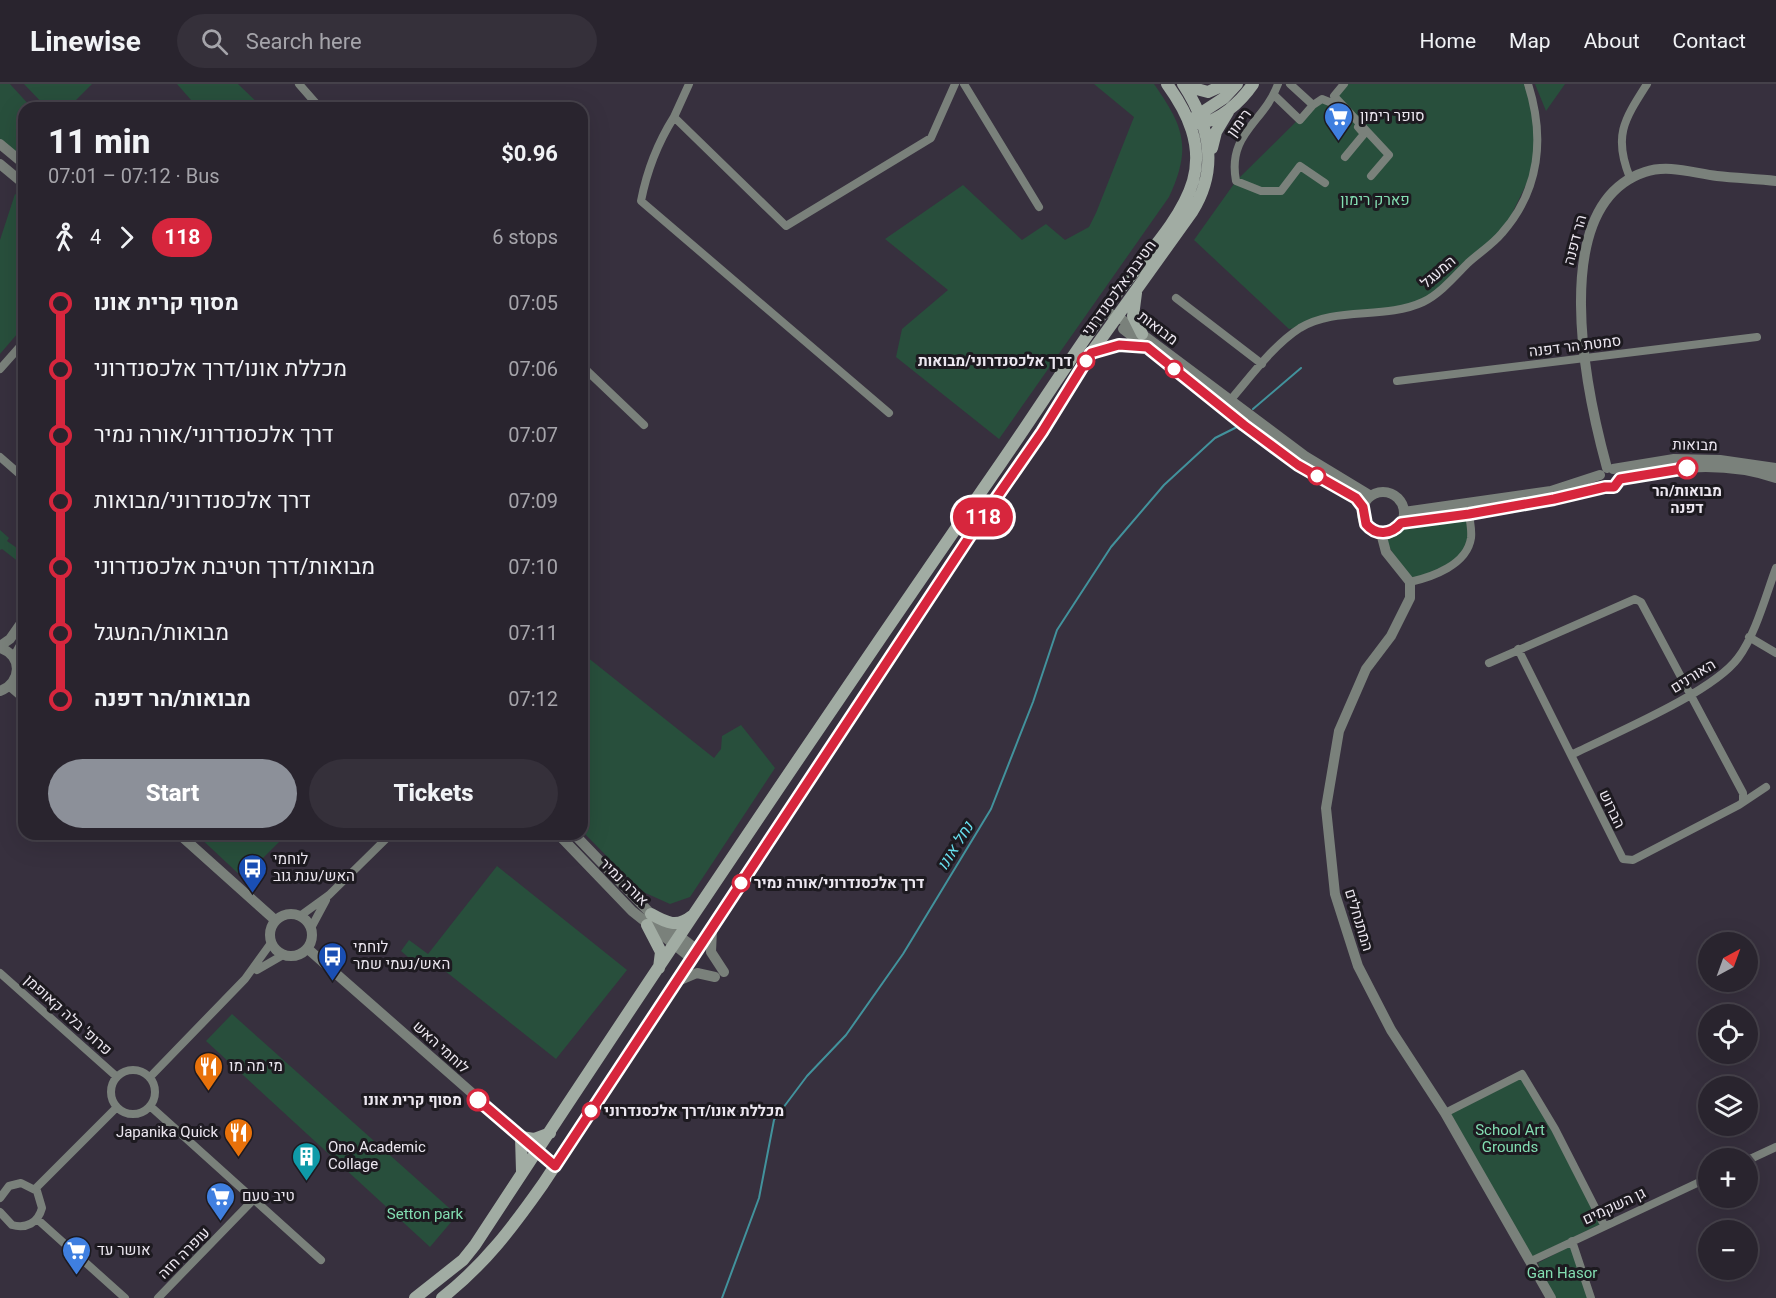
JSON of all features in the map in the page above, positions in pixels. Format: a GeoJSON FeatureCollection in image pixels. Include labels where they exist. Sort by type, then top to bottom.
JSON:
{"type":"FeatureCollection","features":[{"type":"Feature","properties":{"kind":"main road","name":"חטיבת אלכסנדרוני"},"geometry":{"type":"LineString","coordinates":[[415,1298],[463,1260],[961,520],[1104,312],[1186,199],[1193,179],[1197,154],[1190,123],[1167,84]]}},
{"type":"Feature","properties":{"kind":"main road"},"geometry":{"type":"LineString","coordinates":[[1184,85],[1208,92],[1226,84]]}},
{"type":"Feature","properties":{"kind":"main road"},"geometry":{"type":"LineString","coordinates":[[1202,118],[1237,84]]}},
{"type":"Feature","properties":{"kind":"main road"},"geometry":{"type":"LineString","coordinates":[[1209,158],[1215,134],[1233,106],[1253,84]]}},
{"type":"Feature","properties":{"kind":"main road"},"geometry":{"type":"LineString","coordinates":[[1184,85],[1202,118]]}},
{"type":"Feature","properties":{"kind":"main road"},"geometry":{"type":"LineString","coordinates":[[1190,123],[1233,106]]}},
{"type":"Feature","properties":{"kind":"main road","name":"חטיבת אלכסנדרוני"},"geometry":{"type":"LineString","coordinates":[[442,1298],[473,1273],[488,1257],[555,1166],[974,530],[1042,432],[1091,353],[1199,201],[1208,172],[1209,158],[1202,118]]}},
{"type":"Feature","properties":{"kind":"main road"},"geometry":{"type":"LineString","coordinates":[[1137,290],[1133,316],[1142,334]]}},
{"type":"Feature","properties":{"kind":"main road"},"geometry":{"type":"LineString","coordinates":[[1091,353],[1119,345],[1147,347]]}},
{"type":"Feature","properties":{"kind":"main road"},"geometry":{"type":"LineString","coordinates":[[659,970],[661,952],[649,920],[677,924],[695,914]]}},
{"type":"Feature","properties":{"kind":"main road"},"geometry":{"type":"LineString","coordinates":[[521,1174],[523,1156],[521,1137],[534,1139],[550,1133]]}},
{"type":"Feature","properties":{"kind":"street"},"geometry":{"type":"LineString","coordinates":[[298,84],[314,102]]}},
{"type":"Feature","properties":{"kind":"street"},"geometry":{"type":"LineString","coordinates":[[689,84],[674,117],[657,145],[645,177],[641,201],[889,413]]}},
{"type":"Feature","properties":{"kind":"street"},"geometry":{"type":"LineString","coordinates":[[674,117],[786,226],[931,138],[956,84]]}},
{"type":"Feature","properties":{"kind":"street"},"geometry":{"type":"LineString","coordinates":[[964,84],[1039,207]]}},
{"type":"Feature","properties":{"kind":"street","name":"רימון"},"geometry":{"type":"LineString","coordinates":[[1278,84],[1274,95],[1237,145],[1234,155],[1236,181],[1261,191],[1281,191],[1300,166],[1324,183]]}},
{"type":"Feature","properties":{"kind":"street"},"geometry":{"type":"LineString","coordinates":[[1290,84],[1313,105]]}},
{"type":"Feature","properties":{"kind":"street"},"geometry":{"type":"LineString","coordinates":[[1344,84],[1334,96],[1389,155],[1371,176]]}},
{"type":"Feature","properties":{"kind":"street","name":"המעגל"},"geometry":{"type":"LineString","coordinates":[[1226,405],[1262,364],[1300,329],[1326,317],[1374,314],[1424,302],[1502,234],[1520,209],[1538,160],[1537,111],[1528,84]]}},
{"type":"Feature","properties":{"kind":"street"},"geometry":{"type":"LineString","coordinates":[[1630,178],[1623,161],[1620,141],[1626,120],[1647,84]]}},
{"type":"Feature","properties":{"kind":"street"},"geometry":{"type":"LineString","coordinates":[[1274,95],[1300,120],[1313,105],[1322,99],[1334,102],[1364,134],[1345,157]]}},
{"type":"Feature","properties":{"kind":"street"},"geometry":{"type":"LineString","coordinates":[[0,144],[18,159]]}},
{"type":"Feature","properties":{"kind":"street"},"geometry":{"type":"LineString","coordinates":[[0,164],[18,179]]}},
{"type":"Feature","properties":{"kind":"street","name":"הר דפנה"},"geometry":{"type":"LineString","coordinates":[[1607,471],[1594,420],[1580,282],[1594,218],[1614,190],[1630,178],[1665,168],[1776,181]]}},
{"type":"Feature","properties":{"kind":"street"},"geometry":{"type":"LineString","coordinates":[[1176,298],[1262,364]]}},
{"type":"Feature","properties":{"kind":"street","name":"מבואות"},"geometry":{"type":"LineString","coordinates":[[1104,312],[1142,334],[1298,465],[1356,498],[1363,507]]}},
{"type":"Feature","properties":{"kind":"street","name":"מבואות"},"geometry":{"type":"LineString","coordinates":[[1116,319],[1147,347],[1226,405],[1371,496]]}},
{"type":"Feature","properties":{"kind":"street","name":"סמטת הר דפנה"},"geometry":{"type":"LineString","coordinates":[[1397,381],[1757,337]]}},
{"type":"Feature","properties":{"kind":"street"},"geometry":{"type":"LineString","coordinates":[[0,369],[18,349]]}},
{"type":"Feature","properties":{"kind":"street"},"geometry":{"type":"LineString","coordinates":[[588,372],[644,425]]}},
{"type":"Feature","properties":{"kind":"street"},"geometry":{"type":"LineString","coordinates":[[0,457],[18,473]]}},
{"type":"Feature","properties":{"kind":"street","name":"מבואות"},"geometry":{"type":"LineString","coordinates":[[1402,518],[1551,491],[1607,471],[1674,459],[1720,460],[1776,468]]}},
{"type":"Feature","properties":{"kind":"street","name":"מבואות"},"geometry":{"type":"LineString","coordinates":[[1605,487],[1614,487],[1620,479],[1675,468],[1722,468],[1776,478]]}},
{"type":"Feature","properties":{"kind":"street"},"geometry":{"type":"LineString","coordinates":[[1402,518],[1400,501],[1389,493],[1371,496],[1363,507],[1366,524],[1381,533],[1390,532],[1402,518],[1469,514],[1554,499],[1605,487],[1607,471],[1620,479]]}},
{"type":"Feature","properties":{"kind":"street"},"geometry":{"type":"LineString","coordinates":[[1381,533],[1386,552],[1410,582],[1433,576],[1461,558],[1471,539],[1469,514]]}},
{"type":"Feature","properties":{"kind":"street","name":"האורנים"},"geometry":{"type":"LineString","coordinates":[[1571,756],[1690,695],[1725,672],[1739,657],[1749,637],[1776,568]]}},
{"type":"Feature","properties":{"kind":"street","name":"המתנחלים"},"geometry":{"type":"LineString","coordinates":[[1410,582],[1410,598],[1407,607],[1391,636],[1366,669],[1339,730],[1326,808],[1335,894],[1358,966],[1391,1030],[1445,1113],[1551,1298]]}},
{"type":"Feature","properties":{"kind":"street"},"geometry":{"type":"LineString","coordinates":[[1489,663],[1635,599],[1641,602],[1743,794],[1743,800]]}},
{"type":"Feature","properties":{"kind":"street"},"geometry":{"type":"LineString","coordinates":[[14,658],[0,647],[10,639],[18,628]]}},
{"type":"Feature","properties":{"kind":"street"},"geometry":{"type":"LineString","coordinates":[[1749,637],[1776,653]]}},
{"type":"Feature","properties":{"kind":"street","name":"הברוש"},"geometry":{"type":"LineString","coordinates":[[1518,649],[1623,859],[1633,860],[1739,805],[1743,800],[1766,787]]}},
{"type":"Feature","properties":{"kind":"street"},"geometry":{"type":"LineString","coordinates":[[5,689],[17,676],[14,658],[18,651]]}},
{"type":"Feature","properties":{"kind":"street"},"geometry":{"type":"LineString","coordinates":[[186,840],[276,920]]}},
{"type":"Feature","properties":{"kind":"street"},"geometry":{"type":"LineString","coordinates":[[300,916],[329,895],[385,840]]}},
{"type":"Feature","properties":{"kind":"street","name":"אורה נמיר"},"geometry":{"type":"LineString","coordinates":[[563,840],[606,887],[694,954]]}},
{"type":"Feature","properties":{"kind":"street","name":"אורה נמיר"},"geometry":{"type":"LineString","coordinates":[[579,840],[649,920]]}},
{"type":"Feature","properties":{"kind":"street"},"geometry":{"type":"LineString","coordinates":[[245,979],[283,955],[298,956],[308,949],[312,939],[311,928],[329,895]]}},
{"type":"Feature","properties":{"kind":"street"},"geometry":{"type":"LineString","coordinates":[[150,1077],[245,979],[265,954],[271,942],[270,930],[276,920],[290,914],[300,916],[311,928]]}},
{"type":"Feature","properties":{"kind":"street"},"geometry":{"type":"LineString","coordinates":[[675,982],[698,973],[720,974],[711,952],[710,938],[713,925]]}},
{"type":"Feature","properties":{"kind":"street"},"geometry":{"type":"LineString","coordinates":[[271,942],[283,955]]}},
{"type":"Feature","properties":{"kind":"street","name":"לוחמי האש"},"geometry":{"type":"LineString","coordinates":[[308,949],[555,1166]]}},
{"type":"Feature","properties":{"kind":"street","name":"פרופ' בלה קאופמן"},"geometry":{"type":"LineString","coordinates":[[0,973],[117,1077]]}},
{"type":"Feature","properties":{"kind":"street"},"geometry":{"type":"LineString","coordinates":[[134,1070],[150,1077],[155,1095],[150,1106],[134,1114],[117,1107],[112,1095],[117,1077],[134,1070]]}},
{"type":"Feature","properties":{"kind":"street"},"geometry":{"type":"LineString","coordinates":[[1445,1113],[1522,1074],[1555,1129],[1604,1225]]}},
{"type":"Feature","properties":{"kind":"street"},"geometry":{"type":"LineString","coordinates":[[150,1106],[321,1260]]}},
{"type":"Feature","properties":{"kind":"street"},"geometry":{"type":"LineString","coordinates":[[34,1189],[117,1107]]}},
{"type":"Feature","properties":{"kind":"street"},"geometry":{"type":"LineString","coordinates":[[1758,1155],[1776,1147]]}},
{"type":"Feature","properties":{"kind":"street"},"geometry":{"type":"LineString","coordinates":[[0,1212],[6,1221],[18,1227],[25,1226],[37,1219],[42,1202],[34,1189],[21,1183],[2,1191]]}},
{"type":"Feature","properties":{"kind":"street","name":"גן השקמים"},"geometry":{"type":"LineString","coordinates":[[1531,1261],[1698,1183]]}},
{"type":"Feature","properties":{"kind":"street","name":"עופרה חזה"},"geometry":{"type":"LineString","coordinates":[[158,1298],[254,1199]]}},
{"type":"Feature","properties":{"kind":"street"},"geometry":{"type":"LineString","coordinates":[[37,1219],[125,1298]]}},
{"type":"Feature","properties":{"kind":"street"},"geometry":{"type":"LineString","coordinates":[[1572,1241],[1591,1298]]}},
{"type":"Feature","properties":{"kind":"green space"},"geometry":{"type":"Polygon","coordinates":[[[0,84],[10,84],[26,102],[18,102],[18,162],[0,146],[0,84]]]}},
{"type":"Feature","properties":{"kind":"green space"},"geometry":{"type":"Polygon","coordinates":[[[24,84],[92,84],[74,102],[41,102],[24,84]]]}},
{"type":"Feature","properties":{"kind":"green space"},"geometry":{"type":"Polygon","coordinates":[[[177,84],[238,84],[257,102],[193,102],[177,84]]]}},
{"type":"Feature","properties":{"kind":"green space"},"geometry":{"type":"Polygon","coordinates":[[[1094,84],[1154,84],[1178,125],[1182,151],[1181,164],[1169,197],[999,439],[896,357],[902,329],[948,290],[885,239],[963,185],[1022,240],[1046,224],[1065,240],[1089,227],[1134,117],[1094,84]]]}},
{"type":"Feature","properties":{"kind":"green space","name":"פארק רימון"},"geometry":{"type":"Polygon","coordinates":[[[1342,84],[1528,84],[1538,160],[1502,234],[1424,302],[1289,329],[1194,240],[1236,181],[1313,105],[1334,96],[1342,84]]]}},
{"type":"Feature","properties":{"kind":"green space"},"geometry":{"type":"Polygon","coordinates":[[[1535,84],[1565,84],[1546,111],[1535,84]]]}},
{"type":"Feature","properties":{"kind":"green space"},"geometry":{"type":"Polygon","coordinates":[[[15,194],[18,196],[18,333],[0,354],[0,240],[15,194]]]}},
{"type":"Feature","properties":{"kind":"green space"},"geometry":{"type":"Polygon","coordinates":[[[1469,514],[1471,539],[1461,558],[1410,582],[1381,533],[1391,532],[1401,523],[1469,514]]]}},
{"type":"Feature","properties":{"kind":"green space"},"geometry":{"type":"Polygon","coordinates":[[[0,530],[9,538],[7,541],[18,549],[18,561],[2,549],[0,550],[0,530]]]}},
{"type":"Feature","properties":{"kind":"green space"},"geometry":{"type":"Polygon","coordinates":[[[588,658],[714,758],[721,749],[722,736],[741,725],[775,768],[690,897],[670,904],[641,891],[588,837],[588,658]]]}},
{"type":"Feature","properties":{"kind":"green space"},"geometry":{"type":"Polygon","coordinates":[[[202,840],[281,840],[243,878],[202,840]]]}},
{"type":"Feature","properties":{"kind":"green space"},"geometry":{"type":"Polygon","coordinates":[[[497,866],[627,970],[556,1059],[430,959],[422,969],[401,951],[409,940],[428,954],[497,866]]]}},
{"type":"Feature","properties":{"kind":"green space","name":"Setton park"},"geometry":{"type":"Polygon","coordinates":[[[232,1014],[457,1215],[430,1247],[206,1041],[232,1014]]]}},
{"type":"Feature","properties":{"kind":"green space","name":"School Art Grounds"},"geometry":{"type":"Polygon","coordinates":[[[1522,1074],[1601,1224],[1532,1257],[1445,1113],[1522,1074]]]}},
{"type":"Feature","properties":{"kind":"green space","name":"Gan Hasor"},"geometry":{"type":"Polygon","coordinates":[[[1572,1245],[1591,1298],[1551,1298],[1538,1263],[1572,1245]]]}},
{"type":"Feature","properties":{"kind":"waterway","name":"נחל אונו"},"geometry":{"type":"LineString","coordinates":[[1253,409],[1301,368]]}},
{"type":"Feature","properties":{"kind":"waterway","name":"נחל אונו"},"geometry":{"type":"LineString","coordinates":[[722,1298],[759,1198],[774,1120],[807,1076],[846,1035],[903,954],[991,809],[1033,702],[1057,630],[1111,547],[1164,485],[1215,438],[1237,427]]}},
{"type":"Feature","properties":{"kind":"bus line","name":"118"},"geometry":{"type":"LineString","coordinates":[[478,1100],[555,1166],[974,530],[1042,432],[1091,353],[1119,345],[1147,347],[1298,465],[1356,498],[1363,507],[1363,519],[1375,532],[1390,532],[1401,523],[1469,514],[1554,499],[1605,487],[1611,488],[1617,485],[1620,479],[1675,468],[1687,468]]}},
{"type":"Feature","properties":{"kind":"place","name":"סופר רימון"},"geometry":{"type":"Point","coordinates":[1339,142]}},
{"type":"Feature","properties":{"kind":"place","name":"דרך אלכסנדרוני/מבואות"},"geometry":{"type":"Point","coordinates":[1086,361]}},
{"type":"Feature","properties":{"kind":"place","name":"מבואות/הר דפנה"},"geometry":{"type":"Point","coordinates":[1687,468]}},
{"type":"Feature","properties":{"kind":"place","name":"דרך אלכסנדרוני/אורה נמיר"},"geometry":{"type":"Point","coordinates":[741,883]}},
{"type":"Feature","properties":{"kind":"place","name":"לוחמי האש/ענת גוב"},"geometry":{"type":"Point","coordinates":[252,894]}},
{"type":"Feature","properties":{"kind":"place","name":"לוחמי האש/נעמי שמר"},"geometry":{"type":"Point","coordinates":[332,982]}},
{"type":"Feature","properties":{"kind":"place","name":"מי מה מו"},"geometry":{"type":"Point","coordinates":[208,1092]}},
{"type":"Feature","properties":{"kind":"place","name":"מסוף קרית אונו"},"geometry":{"type":"Point","coordinates":[478,1100]}},
{"type":"Feature","properties":{"kind":"place","name":"מכללת אונו/דרך אלכסנדרוני"},"geometry":{"type":"Point","coordinates":[591,1111]}},
{"type":"Feature","properties":{"kind":"place","name":"Japanika Quick"},"geometry":{"type":"Point","coordinates":[239,1158]}},
{"type":"Feature","properties":{"kind":"place","name":"Ono Academic Collage"},"geometry":{"type":"Point","coordinates":[307,1182]}},
{"type":"Feature","properties":{"kind":"place","name":"טיב טעם"},"geometry":{"type":"Point","coordinates":[221,1222]}},
{"type":"Feature","properties":{"kind":"place","name":"אושר עד"},"geometry":{"type":"Point","coordinates":[76,1276]}}]}
